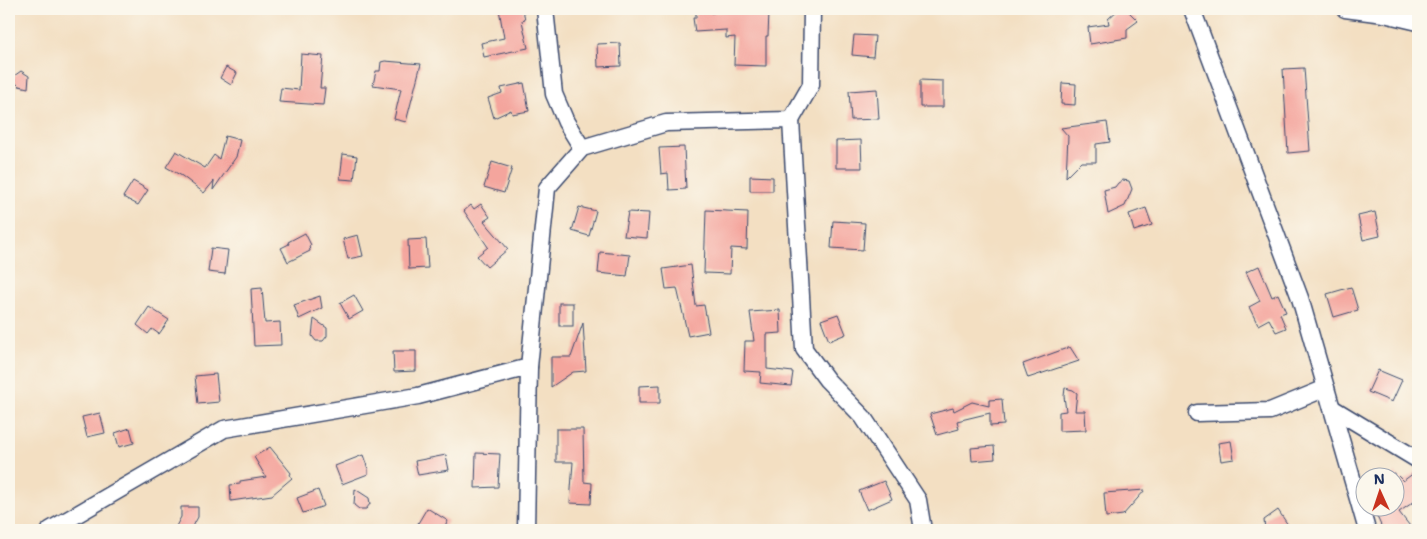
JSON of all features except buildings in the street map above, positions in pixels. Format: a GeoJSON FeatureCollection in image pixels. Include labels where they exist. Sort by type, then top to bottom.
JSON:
{"type":"FeatureCollection","features":[{"type":"Feature","properties":{"kind":"street"},"geometry":{"type":"LineString","coordinates":[[546,9],[554,94],[566,122],[582,148]]}},
{"type":"Feature","properties":{"kind":"street"},"geometry":{"type":"LineString","coordinates":[[812,9],[811,85],[791,120],[804,349],[827,380],[862,418],[918,500],[923,530]]}},
{"type":"Feature","properties":{"kind":"street"},"geometry":{"type":"LineString","coordinates":[[1192,9],[1300,298],[1367,530]]}},
{"type":"Feature","properties":{"kind":"street"},"geometry":{"type":"LineString","coordinates":[[1345,9],[1384,14],[1418,22]]}},
{"type":"Feature","properties":{"kind":"street"},"geometry":{"type":"LineString","coordinates":[[526,530],[529,367],[548,188],[582,148],[666,123],[791,120]]}},
{"type":"Feature","properties":{"kind":"street"},"geometry":{"type":"LineString","coordinates":[[50,530],[224,429],[418,396],[529,367]]}},
{"type":"Feature","properties":{"kind":"street"},"geometry":{"type":"LineString","coordinates":[[1197,413],[1270,411],[1326,388]]}},
{"type":"Feature","properties":{"kind":"street"},"geometry":{"type":"LineString","coordinates":[[1332,408],[1418,460]]}}]}
